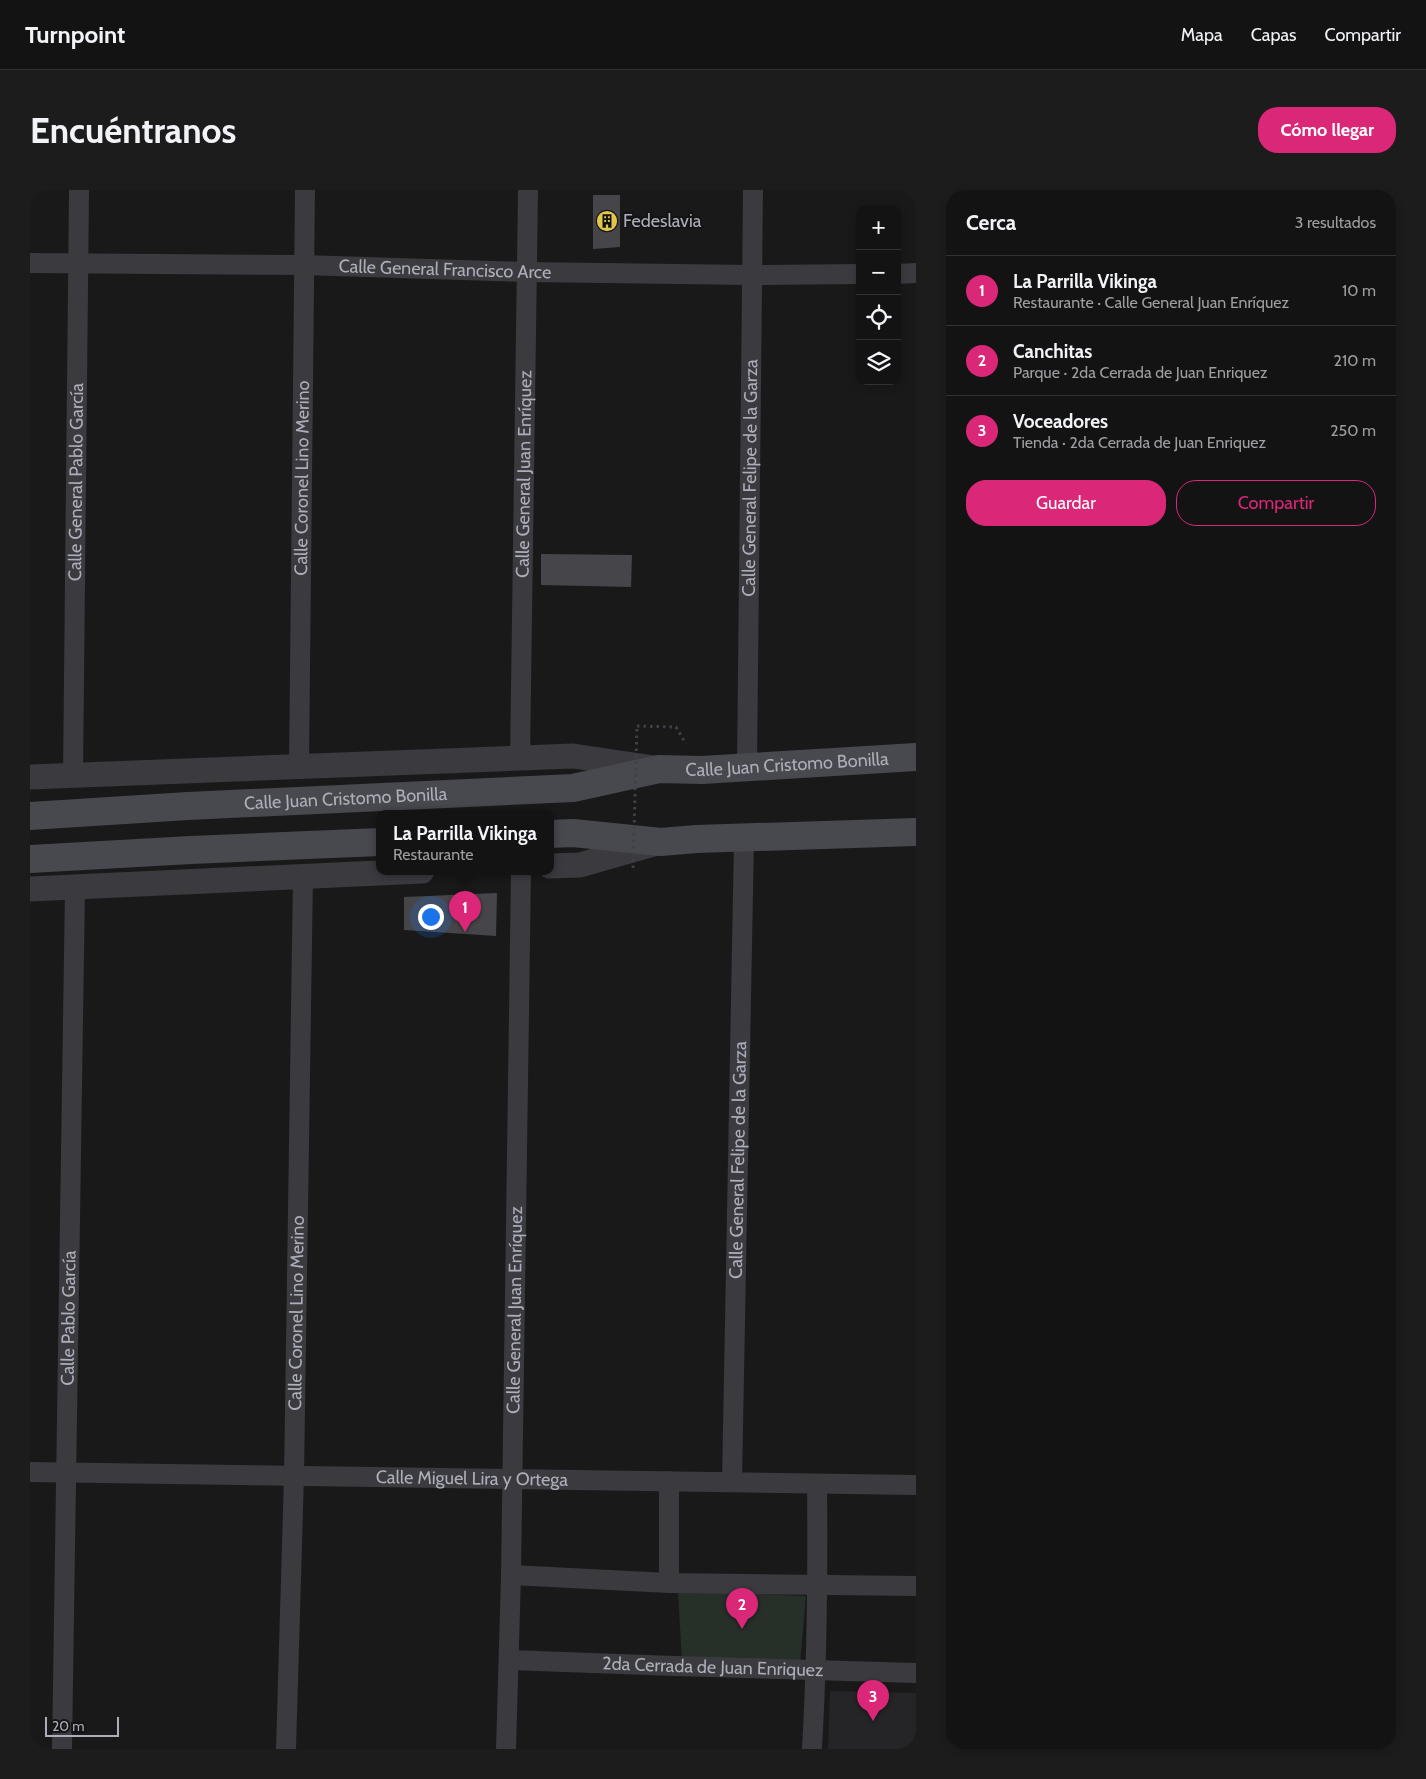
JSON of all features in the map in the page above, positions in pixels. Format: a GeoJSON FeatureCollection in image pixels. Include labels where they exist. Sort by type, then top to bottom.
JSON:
{"type":"FeatureCollection","features":[{"type":"Feature","properties":{"kind":"main road","name":"Calle Juan Cristomo Bonilla"},"geometry":{"type":"LineString","coordinates":[[30,816],[188,806],[573,788],[659,769],[747,768],[916,757]]}},
{"type":"Feature","properties":{"kind":"main road"},"geometry":{"type":"LineString","coordinates":[[554,834],[573,833],[661,842],[696,839],[916,832]]}},
{"type":"Feature","properties":{"kind":"main road"},"geometry":{"type":"LineString","coordinates":[[30,859],[376,842]]}},
{"type":"Feature","properties":{"kind":"street","name":"Calle General Pablo García"},"geometry":{"type":"LineString","coordinates":[[73,776],[79,190]]}},
{"type":"Feature","properties":{"kind":"street","name":"Calle Coronel Lino Merino"},"geometry":{"type":"LineString","coordinates":[[299,766],[305,190]]}},
{"type":"Feature","properties":{"kind":"street","name":"Calle General Juan Enríquez"},"geometry":{"type":"LineString","coordinates":[[520,759],[528,190]]}},
{"type":"Feature","properties":{"kind":"street","name":"Calle General Felipe de la Garza"},"geometry":{"type":"LineString","coordinates":[[747,768],[753,190]]}},
{"type":"Feature","properties":{"kind":"street","name":"Calle General Francisco Arce"},"geometry":{"type":"LineString","coordinates":[[30,263],[303,265],[751,276],[856,274]]}},
{"type":"Feature","properties":{"kind":"street"},"geometry":{"type":"LineString","coordinates":[[901,274],[916,274]]}},
{"type":"Feature","properties":{"kind":"street","name":"Calle Juan Cristomo Bonilla"},"geometry":{"type":"LineString","coordinates":[[30,777],[573,756],[659,769]]}},
{"type":"Feature","properties":{"kind":"street","name":"Calle General Felipe de la Garza"},"geometry":{"type":"LineString","coordinates":[[732,1482],[744,838]]}},
{"type":"Feature","properties":{"kind":"street"},"geometry":{"type":"LineString","coordinates":[[554,866],[580,865],[661,842]]}},
{"type":"Feature","properties":{"kind":"street"},"geometry":{"type":"LineString","coordinates":[[30,889],[376,873]]}},
{"type":"Feature","properties":{"kind":"street","name":"Calle General Juan Enríquez"},"geometry":{"type":"LineString","coordinates":[[506,1749],[521,875]]}},
{"type":"Feature","properties":{"kind":"street","name":"Calle Coronel Lino Merino"},"geometry":{"type":"LineString","coordinates":[[286,1749],[294,1476],[303,876]]}},
{"type":"Feature","properties":{"kind":"street","name":"Calle Pablo García"},"geometry":{"type":"LineString","coordinates":[[62,1749],[75,888]]}},
{"type":"Feature","properties":{"kind":"street","name":"Calle Miguel Lira y Ortega"},"geometry":{"type":"LineString","coordinates":[[30,1472],[916,1485]]}},
{"type":"Feature","properties":{"kind":"street"},"geometry":{"type":"LineString","coordinates":[[669,1481],[669,1583]]}},
{"type":"Feature","properties":{"kind":"street"},"geometry":{"type":"LineString","coordinates":[[812,1749],[817,1670],[817,1484]]}},
{"type":"Feature","properties":{"kind":"street"},"geometry":{"type":"LineString","coordinates":[[510,1575],[669,1583],[916,1586]]}},
{"type":"Feature","properties":{"kind":"street","name":"2da Cerrada de Juan Enriquez"},"geometry":{"type":"LineString","coordinates":[[509,1660],[916,1673]]}},
{"type":"Feature","properties":{"kind":"path"},"geometry":{"type":"LineString","coordinates":[[633,868],[636,726],[676,727]]}},
{"type":"Feature","properties":{"kind":"shaded area"},"geometry":{"type":"Polygon","coordinates":[[[678,1591],[806,1596],[800,1663],[682,1662],[678,1591]]]}},
{"type":"Feature","properties":{"kind":"shaded area"},"geometry":{"type":"Polygon","coordinates":[[[830,1691],[916,1693],[916,1749],[828,1749],[830,1691]]]}},
{"type":"Feature","properties":{"kind":"building","name":"Fedeslavia"},"geometry":{"type":"Polygon","coordinates":[[[593,195],[620,195],[620,247],[593,249],[593,195]]]}},
{"type":"Feature","properties":{"kind":"building"},"geometry":{"type":"Polygon","coordinates":[[[541,554],[632,555],[631,587],[541,585],[541,554]]]}},
{"type":"Feature","properties":{"kind":"building"},"geometry":{"type":"Polygon","coordinates":[[[497,893],[496,936],[404,930],[404,897],[497,893]]]}},
{"type":"Feature","properties":{"kind":"place","name":"Fedeslavia"},"geometry":{"type":"Point","coordinates":[607,221]}},
{"type":"Feature","properties":{"kind":"place","name":"La Parrilla Vikinga"},"geometry":{"type":"Point","coordinates":[465,932]}},
{"type":"Feature","properties":{"kind":"place","name":"Canchitas"},"geometry":{"type":"Point","coordinates":[742,1629]}},
{"type":"Feature","properties":{"kind":"place","name":"Voceadores"},"geometry":{"type":"Point","coordinates":[873,1721]}}]}
